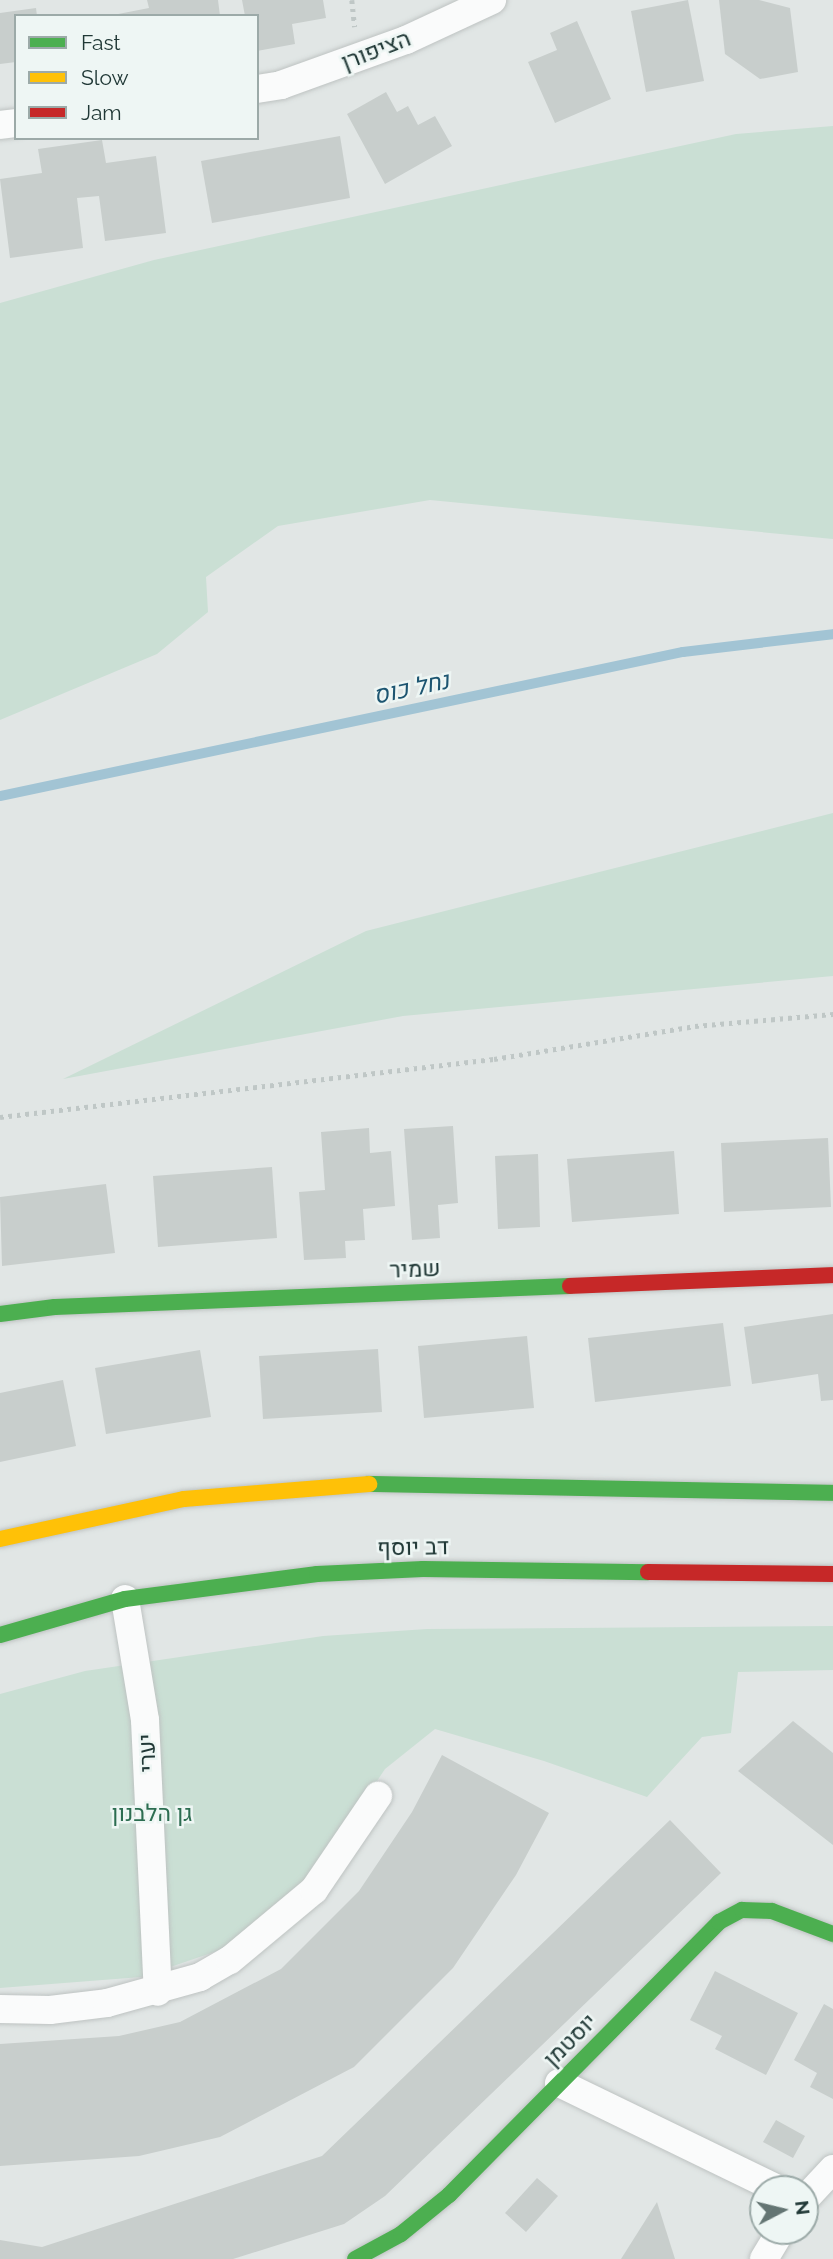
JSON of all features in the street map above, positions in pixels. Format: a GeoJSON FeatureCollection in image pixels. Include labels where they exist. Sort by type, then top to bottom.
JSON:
{"type":"FeatureCollection","features":[{"type":"Feature","properties":{"kind":"main road","name":"שמיר"},"geometry":{"type":"LineString","coordinates":[[0,1314],[55,1307],[833,1275]]}},
{"type":"Feature","properties":{"kind":"main road"},"geometry":{"type":"LineString","coordinates":[[0,1539],[184,1499],[309,1486],[426,1483],[833,1493]]}},
{"type":"Feature","properties":{"kind":"main road"},"geometry":{"type":"LineString","coordinates":[[0,1529],[33,1531]]}},
{"type":"Feature","properties":{"kind":"main road","name":"דב יוסף"},"geometry":{"type":"LineString","coordinates":[[0,1635],[125,1600],[219,1584],[423,1569],[833,1574]]}},
{"type":"Feature","properties":{"kind":"main road","name":"יוסטמן"},"geometry":{"type":"LineString","coordinates":[[355,2259],[401,2234],[449,2195],[730,1916],[742,1910],[772,1911],[833,1934]]}},
{"type":"Feature","properties":{"kind":"street","name":"הציפורן"},"geometry":{"type":"LineString","coordinates":[[259,89],[281,85],[406,40],[492,0]]}},
{"type":"Feature","properties":{"kind":"street","name":"יערי"},"geometry":{"type":"LineString","coordinates":[[125,1600],[145,1720],[158,1992]]}},
{"type":"Feature","properties":{"kind":"street"},"geometry":{"type":"LineString","coordinates":[[0,2009],[50,2010],[158,1992],[201,1977],[230,1960],[314,1890],[377,1796]]}},
{"type":"Feature","properties":{"kind":"street"},"geometry":{"type":"LineString","coordinates":[[559,2083],[749,2175]]}},
{"type":"Feature","properties":{"kind":"street"},"geometry":{"type":"LineString","coordinates":[[819,2184],[833,2169]]}},
{"type":"Feature","properties":{"kind":"path"},"geometry":{"type":"LineString","coordinates":[[0,1116],[494,1059],[695,1027],[833,1014]]}},
{"type":"Feature","properties":{"kind":"green space"},"geometry":{"type":"Polygon","coordinates":[[[833,126],[833,539],[430,500],[278,526],[206,577],[208,612],[157,654],[0,720],[0,303],[154,260],[736,134],[833,126]]]}},
{"type":"Feature","properties":{"kind":"green space"},"geometry":{"type":"Polygon","coordinates":[[[833,813],[833,976],[403,1016],[63,1079],[366,931],[833,813]]]}},
{"type":"Feature","properties":{"kind":"green space","name":"גן הלבנון"},"geometry":{"type":"Polygon","coordinates":[[[833,1626],[833,1670],[738,1672],[731,1733],[702,1737],[647,1797],[544,1761],[435,1729],[385,1769],[309,1883],[223,1949],[141,1977],[0,1988],[0,1694],[85,1671],[323,1636],[427,1629],[833,1626]]]}},
{"type":"Feature","properties":{"kind":"building"},"geometry":{"type":"Polygon","coordinates":[[[147,0],[218,0],[220,14],[118,14],[149,8],[147,0]]]}},
{"type":"Feature","properties":{"kind":"building"},"geometry":{"type":"Polygon","coordinates":[[[242,0],[323,0],[326,18],[292,24],[295,44],[259,51],[259,14],[245,14],[242,0]]]}},
{"type":"Feature","properties":{"kind":"building"},"geometry":{"type":"Polygon","coordinates":[[[688,0],[704,81],[646,92],[631,11],[688,0]]]}},
{"type":"Feature","properties":{"kind":"building"},"geometry":{"type":"Polygon","coordinates":[[[719,0],[759,0],[790,8],[798,72],[760,79],[725,54],[719,0]]]}},
{"type":"Feature","properties":{"kind":"building"},"geometry":{"type":"Polygon","coordinates":[[[36,8],[37,14],[14,14],[14,62],[0,64],[0,13],[36,8]]]}},
{"type":"Feature","properties":{"kind":"building"},"geometry":{"type":"Polygon","coordinates":[[[577,21],[611,99],[555,123],[528,62],[557,50],[550,33],[577,21]]]}},
{"type":"Feature","properties":{"kind":"building"},"geometry":{"type":"Polygon","coordinates":[[[386,92],[397,112],[408,106],[418,125],[435,116],[452,146],[385,184],[347,114],[386,92]]]}},
{"type":"Feature","properties":{"kind":"building"},"geometry":{"type":"Polygon","coordinates":[[[340,136],[350,198],[212,223],[201,161],[340,136]]]}},
{"type":"Feature","properties":{"kind":"building"},"geometry":{"type":"Polygon","coordinates":[[[102,140],[106,163],[156,156],[166,233],[105,241],[99,196],[77,198],[83,248],[10,258],[0,179],[42,173],[38,149],[102,140]]]}},
{"type":"Feature","properties":{"kind":"building"},"geometry":{"type":"Polygon","coordinates":[[[453,1126],[458,1203],[438,1205],[440,1238],[412,1240],[404,1129],[453,1126]]]}},
{"type":"Feature","properties":{"kind":"building"},"geometry":{"type":"Polygon","coordinates":[[[369,1128],[370,1153],[391,1151],[395,1206],[363,1209],[365,1240],[345,1241],[346,1258],[304,1260],[299,1192],[325,1190],[321,1132],[369,1128]]]}},
{"type":"Feature","properties":{"kind":"building"},"geometry":{"type":"Polygon","coordinates":[[[828,1138],[831,1207],[724,1212],[721,1143],[828,1138]]]}},
{"type":"Feature","properties":{"kind":"building"},"geometry":{"type":"Polygon","coordinates":[[[674,1151],[679,1214],[572,1222],[567,1159],[674,1151]]]}},
{"type":"Feature","properties":{"kind":"building"},"geometry":{"type":"Polygon","coordinates":[[[538,1154],[540,1227],[498,1229],[495,1156],[538,1154]]]}},
{"type":"Feature","properties":{"kind":"building"},"geometry":{"type":"Polygon","coordinates":[[[272,1167],[277,1238],[158,1247],[153,1176],[272,1167]]]}},
{"type":"Feature","properties":{"kind":"building"},"geometry":{"type":"Polygon","coordinates":[[[106,1184],[115,1253],[2,1266],[0,1197],[106,1184]]]}},
{"type":"Feature","properties":{"kind":"building"},"geometry":{"type":"Polygon","coordinates":[[[833,1314],[833,1400],[821,1401],[818,1374],[752,1384],[744,1327],[833,1314]]]}},
{"type":"Feature","properties":{"kind":"building"},"geometry":{"type":"Polygon","coordinates":[[[723,1323],[731,1386],[595,1402],[588,1338],[723,1323]]]}},
{"type":"Feature","properties":{"kind":"building"},"geometry":{"type":"Polygon","coordinates":[[[527,1336],[534,1408],[424,1418],[418,1346],[527,1336]]]}},
{"type":"Feature","properties":{"kind":"building"},"geometry":{"type":"Polygon","coordinates":[[[378,1349],[382,1412],[263,1419],[259,1356],[378,1349]]]}},
{"type":"Feature","properties":{"kind":"building"},"geometry":{"type":"Polygon","coordinates":[[[200,1350],[211,1417],[106,1434],[95,1368],[200,1350]]]}},
{"type":"Feature","properties":{"kind":"building"},"geometry":{"type":"Polygon","coordinates":[[[63,1380],[76,1446],[0,1462],[0,1393],[63,1380]]]}},
{"type":"Feature","properties":{"kind":"building"},"geometry":{"type":"Polygon","coordinates":[[[793,1721],[833,1753],[833,1845],[738,1771],[793,1721]]]}},
{"type":"Feature","properties":{"kind":"building"},"geometry":{"type":"Polygon","coordinates":[[[442,1755],[549,1813],[516,1875],[453,1968],[354,2067],[220,2137],[139,2156],[0,2166],[0,2044],[119,2036],[180,2022],[281,1969],[359,1891],[412,1812],[442,1755]]]}},
{"type":"Feature","properties":{"kind":"building"},"geometry":{"type":"Polygon","coordinates":[[[670,1820],[721,1873],[385,2196],[344,2224],[233,2259],[0,2259],[0,2240],[42,2247],[322,2156],[670,1820]]]}},
{"type":"Feature","properties":{"kind":"building"},"geometry":{"type":"Polygon","coordinates":[[[715,1971],[798,2013],[766,2075],[715,2049],[722,2036],[690,2020],[715,1971]]]}},
{"type":"Feature","properties":{"kind":"building"},"geometry":{"type":"Polygon","coordinates":[[[824,2004],[833,2009],[833,2099],[810,2087],[817,2073],[794,2060],[824,2004]]]}},
{"type":"Feature","properties":{"kind":"building"},"geometry":{"type":"Polygon","coordinates":[[[776,2120],[805,2136],[793,2158],[763,2142],[776,2120]]]}},
{"type":"Feature","properties":{"kind":"building"},"geometry":{"type":"Polygon","coordinates":[[[537,2178],[558,2196],[526,2232],[505,2213],[537,2178]]]}},
{"type":"Feature","properties":{"kind":"building"},"geometry":{"type":"Polygon","coordinates":[[[657,2202],[675,2259],[621,2259],[657,2202]]]}},
{"type":"Feature","properties":{"kind":"waterway","name":"נחל כוס"},"geometry":{"type":"LineString","coordinates":[[0,796],[683,652],[833,634]]}},
{"type":"Feature","properties":{"kind":"traffic: fast"},"geometry":{"type":"LineString","coordinates":[[0,1314],[55,1307],[570,1286]]}},
{"type":"Feature","properties":{"kind":"traffic: fast"},"geometry":{"type":"LineString","coordinates":[[369,1484],[833,1493]]}},
{"type":"Feature","properties":{"kind":"traffic: fast"},"geometry":{"type":"LineString","coordinates":[[0,1635],[125,1599],[317,1574],[423,1569],[648,1572]]}},
{"type":"Feature","properties":{"kind":"traffic: fast"},"geometry":{"type":"LineString","coordinates":[[355,2259],[401,2234],[449,2195],[719,1922],[742,1910],[772,1911],[833,1934]]}},
{"type":"Feature","properties":{"kind":"traffic: slow"},"geometry":{"type":"LineString","coordinates":[[0,1539],[184,1499],[369,1484]]}},
{"type":"Feature","properties":{"kind":"traffic: jam"},"geometry":{"type":"LineString","coordinates":[[570,1286],[833,1275]]}},
{"type":"Feature","properties":{"kind":"traffic: jam"},"geometry":{"type":"LineString","coordinates":[[648,1572],[833,1574]]}}]}
